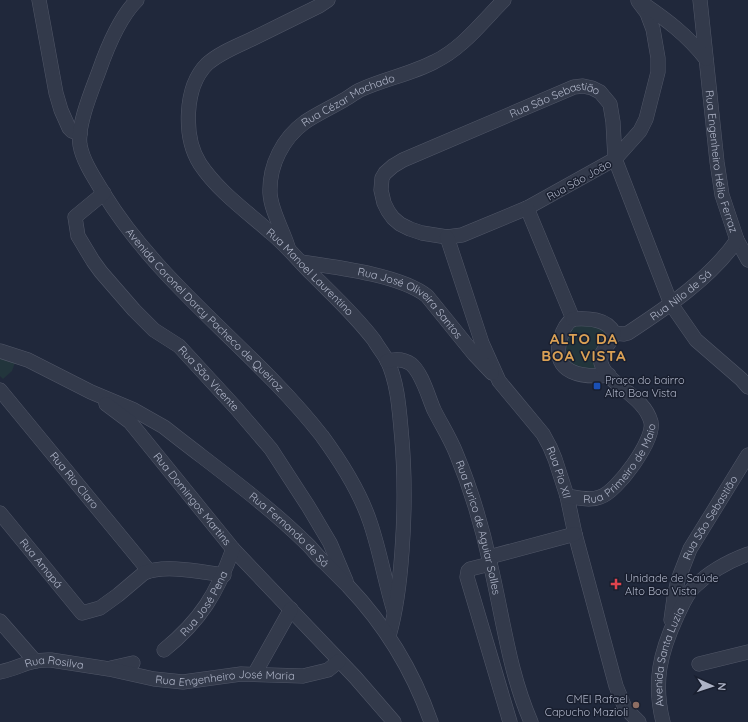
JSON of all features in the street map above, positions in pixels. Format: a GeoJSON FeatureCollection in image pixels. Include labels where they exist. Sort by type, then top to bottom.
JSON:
{"type":"FeatureCollection","features":[{"type":"Feature","properties":{"kind":"street"},"geometry":{"type":"LineString","coordinates":[[39,0],[56,93],[61,110],[69,128],[80,134]]}},
{"type":"Feature","properties":{"kind":"street","name":"Rua Cézar Machado"},"geometry":{"type":"LineString","coordinates":[[288,248],[272,205],[270,182],[277,157],[284,144],[292,134],[304,123],[360,90],[434,62],[450,52],[462,44],[504,0]]}},
{"type":"Feature","properties":{"kind":"street"},"geometry":{"type":"LineString","coordinates":[[638,0],[672,23],[692,42],[706,59]]}},
{"type":"Feature","properties":{"kind":"street","name":"Rua São João"},"geometry":{"type":"LineString","coordinates":[[447,237],[462,234],[527,208],[615,159],[640,131],[646,118],[658,72],[658,58],[653,29],[647,13],[638,0]]}},
{"type":"Feature","properties":{"kind":"street","name":"Rua Engenheiro Hélio Ferraz"},"geometry":{"type":"LineString","coordinates":[[700,0],[721,189],[727,213],[737,240],[748,260]]}},
{"type":"Feature","properties":{"kind":"street","name":"Rua Manoel Laurentino"},"geometry":{"type":"LineString","coordinates":[[321,2],[221,54],[207,64],[197,79],[192,92],[189,107],[189,135],[200,163],[225,194],[288,248],[360,321],[387,361],[397,395],[405,477],[405,508],[400,580],[395,615],[389,636]]}},
{"type":"Feature","properties":{"kind":"street","name":"Avenida Coronel Darcy Pacheco de Queiroz"},"geometry":{"type":"LineString","coordinates":[[131,4],[120,23],[100,67],[82,119],[80,134],[82,152],[95,179],[126,226],[168,277],[287,395],[323,437],[353,485],[370,522],[386,588],[395,615]]}},
{"type":"Feature","properties":{"kind":"street","name":"Rua São Sebastião"},"geometry":{"type":"LineString","coordinates":[[447,237],[422,233],[410,229],[400,224],[393,218],[384,203],[381,186],[382,178],[385,173],[403,160],[556,94],[574,87],[583,86],[592,88],[600,92],[610,104],[613,122],[615,159],[671,304],[696,340],[741,379],[748,387]]}},
{"type":"Feature","properties":{"kind":"street","name":"Rua São Vicente"},"geometry":{"type":"LineString","coordinates":[[104,193],[75,217],[78,236],[93,261],[134,310],[154,330],[180,346],[236,408],[271,450],[312,512],[330,543],[347,585]]}},
{"type":"Feature","properties":{"kind":"street"},"geometry":{"type":"LineString","coordinates":[[527,208],[573,319]]}},
{"type":"Feature","properties":{"kind":"street","name":"Rua Pio XII"},"geometry":{"type":"LineString","coordinates":[[447,237],[482,343],[499,381],[543,434],[550,447],[567,496],[575,534],[618,692],[625,708],[639,722]]}},
{"type":"Feature","properties":{"kind":"street","name":"Rua Nilo de Sá"},"geometry":{"type":"LineString","coordinates":[[614,333],[628,333],[671,304],[728,253],[737,240]]}},
{"type":"Feature","properties":{"kind":"street","name":"Rua José Oliveira Santos"},"geometry":{"type":"LineString","coordinates":[[301,262],[380,277],[406,284],[420,290],[427,296],[474,354],[499,381]]}},
{"type":"Feature","properties":{"kind":"street"},"geometry":{"type":"LineString","coordinates":[[602,376],[567,369],[562,365],[558,352],[560,338],[566,325],[573,319],[588,318],[602,322],[612,328],[614,333]]}},
{"type":"Feature","properties":{"kind":"street","name":"Rua Primeiro de Maio"},"geometry":{"type":"LineString","coordinates":[[567,496],[589,499],[600,498],[608,494],[623,478],[649,440],[652,432],[648,413],[643,405],[602,376],[602,352],[613,339],[614,333]]}},
{"type":"Feature","properties":{"kind":"street"},"geometry":{"type":"LineString","coordinates":[[0,351],[28,360],[91,392]]}},
{"type":"Feature","properties":{"kind":"street","name":"Rua Eurico de Aguiar Salles"},"geometry":{"type":"LineString","coordinates":[[387,361],[404,360],[418,372],[434,409],[456,452],[468,486],[489,560],[510,662],[524,706],[531,722]]}},
{"type":"Feature","properties":{"kind":"street","name":"Rua Rio Claro"},"geometry":{"type":"LineString","coordinates":[[0,390],[149,571]]}},
{"type":"Feature","properties":{"kind":"street","name":"Rua Fernando de Sá"},"geometry":{"type":"LineString","coordinates":[[91,392],[134,410],[164,428],[283,521],[307,543],[322,561],[347,585],[389,636],[408,669],[431,722]]}},
{"type":"Feature","properties":{"kind":"street","name":"Rua Domingos Martins"},"geometry":{"type":"LineString","coordinates":[[91,392],[130,422],[233,549],[291,609],[339,662],[355,677],[394,722]]}},
{"type":"Feature","properties":{"kind":"street","name":"Rua São Sebastião"},"geometry":{"type":"LineString","coordinates":[[670,630],[674,598],[683,565],[690,549],[748,455]]}},
{"type":"Feature","properties":{"kind":"street","name":"Rua Amapá"},"geometry":{"type":"LineString","coordinates":[[0,513],[82,613],[100,608],[118,596],[144,573],[149,571]]}},
{"type":"Feature","properties":{"kind":"street"},"geometry":{"type":"LineString","coordinates":[[510,722],[467,577],[468,571],[489,560],[575,534]]}},
{"type":"Feature","properties":{"kind":"street","name":"Rua José Pena"},"geometry":{"type":"LineString","coordinates":[[164,650],[206,606],[224,575],[233,549]]}},
{"type":"Feature","properties":{"kind":"street","name":"Avenida Santa Luzia"},"geometry":{"type":"LineString","coordinates":[[662,722],[658,701],[658,672],[661,657],[670,630],[687,596],[705,577],[748,554]]}},
{"type":"Feature","properties":{"kind":"street"},"geometry":{"type":"LineString","coordinates":[[149,571],[174,570],[224,575]]}},
{"type":"Feature","properties":{"kind":"street"},"geometry":{"type":"LineString","coordinates":[[255,674],[291,609]]}},
{"type":"Feature","properties":{"kind":"street"},"geometry":{"type":"LineString","coordinates":[[0,621],[35,661]]}},
{"type":"Feature","properties":{"kind":"street"},"geometry":{"type":"LineString","coordinates":[[699,664],[748,652]]}},
{"type":"Feature","properties":{"kind":"street","name":"Rua Rosilva"},"geometry":{"type":"LineString","coordinates":[[0,672],[26,663],[51,660],[109,669]]}},
{"type":"Feature","properties":{"kind":"street","name":"Rua Engenheiro José Maria"},"geometry":{"type":"LineString","coordinates":[[109,669],[154,679],[183,682],[241,674],[303,676],[328,670],[339,662]]}},
{"type":"Feature","properties":{"kind":"street"},"geometry":{"type":"LineString","coordinates":[[109,669],[133,663]]}},
{"type":"Feature","properties":{"kind":"shaded area"},"geometry":{"type":"Polygon","coordinates":[[[588,323],[608,332],[599,370],[583,370],[568,363],[564,343],[568,333],[578,324],[588,323]]]}},
{"type":"Feature","properties":{"kind":"shaded area"},"geometry":{"type":"Polygon","coordinates":[[[0,356],[16,360],[12,371],[3,379],[0,376],[0,356]]]}},
{"type":"Feature","properties":{"kind":"place","name":"Praça do bairro Alto Boa Vista"},"geometry":{"type":"Point","coordinates":[597,386]}},
{"type":"Feature","properties":{"kind":"place","name":"Unidade de Saúde Alto Boa Vista"},"geometry":{"type":"Point","coordinates":[616,584]}},
{"type":"Feature","properties":{"kind":"place","name":"CMEI Rafael Capucho Mazioli"},"geometry":{"type":"Point","coordinates":[636,705]}},
{"type":"Feature","properties":{"kind":"district","name":"ALTO DA BOA VISTA"},"geometry":{"type":"Point","coordinates":[584,346]}}]}
